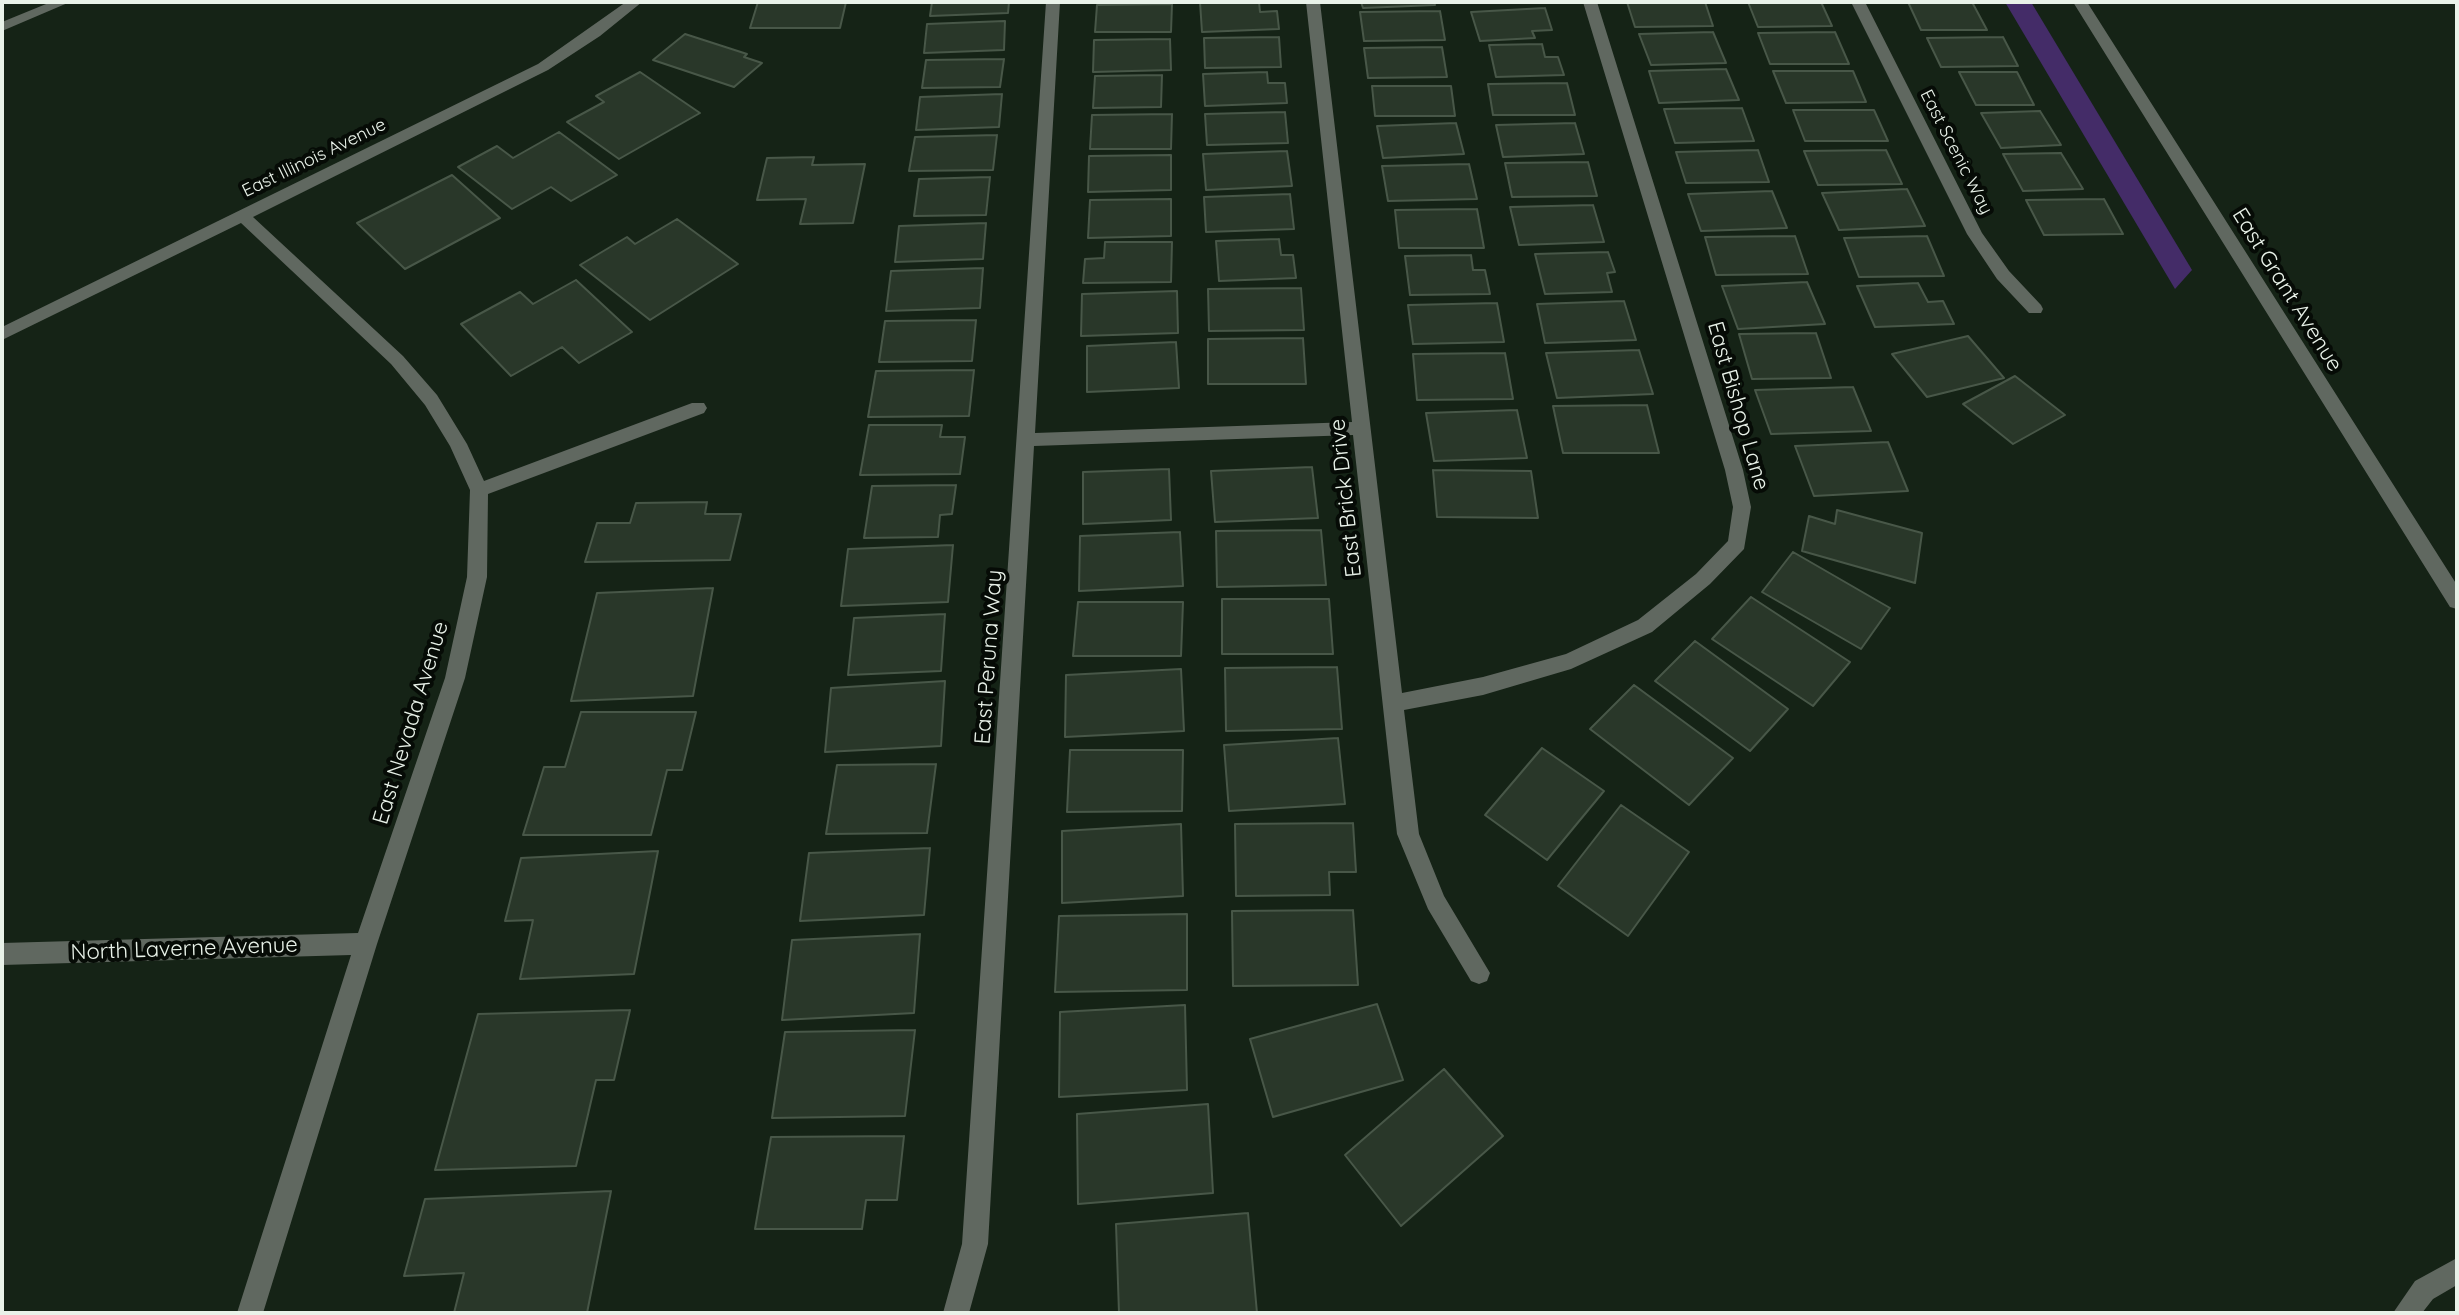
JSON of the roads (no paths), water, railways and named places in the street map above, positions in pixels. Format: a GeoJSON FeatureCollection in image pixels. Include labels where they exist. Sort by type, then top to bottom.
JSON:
{"type":"FeatureCollection","features":[{"type":"Feature","properties":{"kind":"street"},"geometry":{"type":"LineString","coordinates":[[2,27],[63,2]]}},
{"type":"Feature","properties":{"kind":"street","name":"East Illinois Avenue"},"geometry":{"type":"LineString","coordinates":[[2,334],[543,67],[635,2]]}},
{"type":"Feature","properties":{"kind":"street","name":"East Peruna Way"},"geometry":{"type":"LineString","coordinates":[[956,1313],[975,1244],[1053,2]]}},
{"type":"Feature","properties":{"kind":"street","name":"East Brick Drive"},"geometry":{"type":"LineString","coordinates":[[1313,2],[1408,834],[1436,902],[1479,973]]}},
{"type":"Feature","properties":{"kind":"street","name":"East Bishop Lane"},"geometry":{"type":"LineString","coordinates":[[1392,704],[1483,686],[1571,661],[1645,626],[1703,579],[1737,544],[1742,507],[1734,470],[1590,2]]}},
{"type":"Feature","properties":{"kind":"street","name":"East Scenic Way"},"geometry":{"type":"LineString","coordinates":[[1858,2],[1975,234],[2003,275],[2035,309]]}},
{"type":"Feature","properties":{"kind":"street","name":"East Grant Avenue"},"geometry":{"type":"LineString","coordinates":[[2080,2],[2457,601]]}},
{"type":"Feature","properties":{"kind":"street","name":"East Nevada Avenue"},"geometry":{"type":"LineString","coordinates":[[243,216],[397,360],[423,390],[458,444],[479,490],[477,577],[455,678],[366,944],[250,1313]]}},
{"type":"Feature","properties":{"kind":"street"},"geometry":{"type":"LineString","coordinates":[[479,490],[698,408]]}},
{"type":"Feature","properties":{"kind":"street"},"geometry":{"type":"LineString","coordinates":[[1027,440],[1363,428]]}},
{"type":"Feature","properties":{"kind":"street","name":"North Laverne Avenue"},"geometry":{"type":"LineString","coordinates":[[2,954],[366,944]]}},
{"type":"Feature","properties":{"kind":"street"},"geometry":{"type":"LineString","coordinates":[[2406,1313],[2424,1290],[2457,1271]]}}]}
